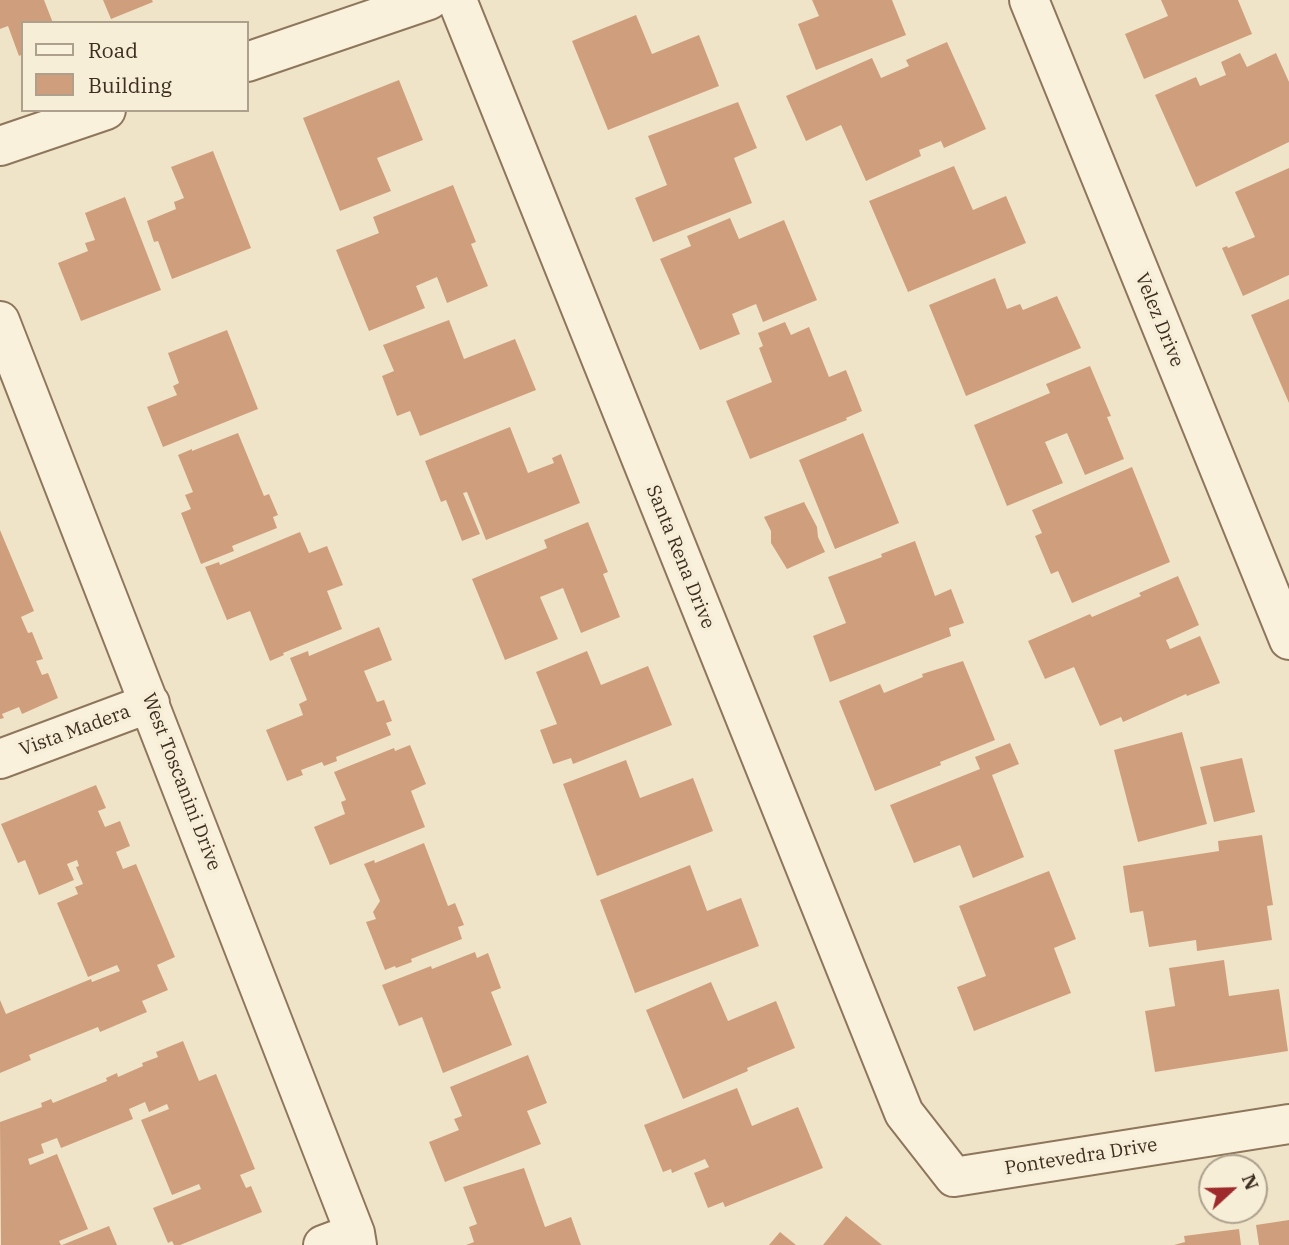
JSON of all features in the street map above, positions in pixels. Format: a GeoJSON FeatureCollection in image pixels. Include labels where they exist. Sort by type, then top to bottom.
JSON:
{"type":"FeatureCollection","features":[{"type":"Feature","properties":{"kind":"street"},"geometry":{"type":"LineString","coordinates":[[248,62],[429,0]]}},
{"type":"Feature","properties":{"kind":"street","name":"Santa Rena Drive"},"geometry":{"type":"LineString","coordinates":[[457,0],[904,1113]]}},
{"type":"Feature","properties":{"kind":"street","name":"Velez Drive"},"geometry":{"type":"LineString","coordinates":[[1029,0],[1289,640]]}},
{"type":"Feature","properties":{"kind":"street"},"geometry":{"type":"LineString","coordinates":[[0,146],[100,112]]}},
{"type":"Feature","properties":{"kind":"street","name":"West Toscanini Drive"},"geometry":{"type":"LineString","coordinates":[[0,321],[150,703],[345,1241]]}},
{"type":"Feature","properties":{"kind":"street","name":"Vista Madera"},"geometry":{"type":"LineString","coordinates":[[0,759],[150,703]]}},
{"type":"Feature","properties":{"kind":"street","name":"Pontevedra Drive"},"geometry":{"type":"LineString","coordinates":[[904,1113],[954,1177],[1289,1125]]}},
{"type":"Feature","properties":{"kind":"building"},"geometry":{"type":"Polygon","coordinates":[[[0,0],[44,0],[52,21],[21,21],[19,56],[8,26],[0,29],[0,0]]]}},
{"type":"Feature","properties":{"kind":"building"},"geometry":{"type":"Polygon","coordinates":[[[103,0],[152,0],[153,2],[111,19],[103,0]]]}},
{"type":"Feature","properties":{"kind":"building"},"geometry":{"type":"Polygon","coordinates":[[[812,0],[892,0],[906,35],[816,70],[798,24],[819,16],[812,0]]]}},
{"type":"Feature","properties":{"kind":"building"},"geometry":{"type":"Polygon","coordinates":[[[1161,0],[1238,0],[1252,34],[1144,79],[1125,34],[1168,16],[1161,0]]]}},
{"type":"Feature","properties":{"kind":"building"},"geometry":{"type":"Polygon","coordinates":[[[636,15],[652,54],[699,35],[719,86],[608,130],[572,41],[636,15]]]}},
{"type":"Feature","properties":{"kind":"building"},"geometry":{"type":"Polygon","coordinates":[[[947,42],[986,129],[944,148],[941,141],[919,150],[921,156],[866,181],[841,125],[806,141],[786,96],[872,58],[881,78],[909,66],[906,60],[947,42]]]}},
{"type":"Feature","properties":{"kind":"building"},"geometry":{"type":"Polygon","coordinates":[[[1240,53],[1247,67],[1276,53],[1289,82],[1289,142],[1196,187],[1155,95],[1196,77],[1200,86],[1226,75],[1221,62],[1240,53]]]}},
{"type":"Feature","properties":{"kind":"building"},"geometry":{"type":"Polygon","coordinates":[[[399,80],[423,140],[377,158],[391,191],[340,211],[303,118],[399,80]]]}},
{"type":"Feature","properties":{"kind":"building"},"geometry":{"type":"Polygon","coordinates":[[[738,102],[757,148],[734,158],[752,203],[653,242],[635,198],[667,185],[648,136],[738,102]]]}},
{"type":"Feature","properties":{"kind":"building"},"geometry":{"type":"Polygon","coordinates":[[[213,151],[251,248],[172,279],[158,241],[154,242],[147,221],[176,209],[174,202],[184,198],[171,167],[213,151]]]}},
{"type":"Feature","properties":{"kind":"building"},"geometry":{"type":"Polygon","coordinates":[[[954,166],[973,210],[1006,196],[1026,243],[908,292],[869,201],[954,166]]]}},
{"type":"Feature","properties":{"kind":"building"},"geometry":{"type":"Polygon","coordinates":[[[1289,168],[1289,275],[1243,296],[1222,248],[1255,237],[1235,192],[1289,168]]]}},
{"type":"Feature","properties":{"kind":"building"},"geometry":{"type":"Polygon","coordinates":[[[453,185],[476,242],[471,244],[488,286],[447,303],[437,277],[416,286],[425,308],[369,331],[336,250],[379,233],[373,217],[453,185]]]}},
{"type":"Feature","properties":{"kind":"building"},"geometry":{"type":"Polygon","coordinates":[[[125,197],[161,290],[81,321],[58,263],[88,251],[85,243],[95,240],[85,213],[125,197]]]}},
{"type":"Feature","properties":{"kind":"building"},"geometry":{"type":"Polygon","coordinates":[[[730,218],[739,239],[784,220],[817,300],[763,322],[756,304],[732,314],[740,334],[700,350],[660,259],[691,246],[687,236],[730,218]]]}},
{"type":"Feature","properties":{"kind":"building"},"geometry":{"type":"Polygon","coordinates":[[[995,278],[1007,309],[1020,304],[1023,310],[1057,296],[1081,348],[966,396],[929,305],[995,278]]]}},
{"type":"Feature","properties":{"kind":"building"},"geometry":{"type":"Polygon","coordinates":[[[1289,299],[1289,403],[1251,315],[1289,299]]]}},
{"type":"Feature","properties":{"kind":"building"},"geometry":{"type":"Polygon","coordinates":[[[449,320],[464,359],[515,339],[536,390],[420,436],[410,411],[397,416],[382,376],[394,371],[383,345],[449,320]]]}},
{"type":"Feature","properties":{"kind":"building"},"geometry":{"type":"Polygon","coordinates":[[[785,322],[791,335],[809,327],[829,377],[846,370],[862,411],[846,418],[847,420],[750,459],[726,401],[772,382],[759,348],[763,346],[758,333],[785,322]]]}},
{"type":"Feature","properties":{"kind":"building"},"geometry":{"type":"Polygon","coordinates":[[[227,330],[258,409],[163,447],[147,407],[177,395],[173,386],[179,383],[168,353],[227,330]]]}},
{"type":"Feature","properties":{"kind":"building"},"geometry":{"type":"Polygon","coordinates":[[[1090,366],[1111,416],[1107,417],[1124,459],[1085,475],[1067,433],[1045,442],[1063,483],[1007,506],[974,425],[1050,393],[1046,384],[1090,366]]]}},
{"type":"Feature","properties":{"kind":"building"},"geometry":{"type":"Polygon","coordinates":[[[510,427],[528,473],[554,463],[552,458],[561,454],[580,503],[486,540],[467,492],[463,493],[480,534],[462,541],[446,500],[441,502],[425,461],[510,427]]]}},
{"type":"Feature","properties":{"kind":"building"},"geometry":{"type":"Polygon","coordinates":[[[238,433],[264,496],[269,494],[278,515],[273,517],[277,528],[232,546],[234,551],[201,564],[181,513],[191,509],[185,495],[193,492],[178,455],[238,433]]]}},
{"type":"Feature","properties":{"kind":"building"},"geometry":{"type":"Polygon","coordinates":[[[863,433],[899,523],[835,549],[799,460],[863,433]]]}},
{"type":"Feature","properties":{"kind":"building"},"geometry":{"type":"Polygon","coordinates":[[[1132,467],[1170,562],[1072,603],[1058,571],[1051,574],[1035,536],[1042,533],[1032,510],[1132,467]]]}},
{"type":"Feature","properties":{"kind":"building"},"geometry":{"type":"Polygon","coordinates":[[[804,502],[817,527],[825,552],[787,569],[771,543],[771,531],[764,517],[804,502]]]}},
{"type":"Feature","properties":{"kind":"building"},"geometry":{"type":"Polygon","coordinates":[[[588,522],[608,572],[603,574],[620,617],[581,633],[563,588],[540,597],[558,639],[505,660],[472,579],[547,548],[544,540],[588,522]]]}},
{"type":"Feature","properties":{"kind":"building"},"geometry":{"type":"Polygon","coordinates":[[[0,530],[34,611],[21,617],[28,633],[32,632],[43,659],[36,661],[42,675],[48,673],[58,698],[22,714],[19,707],[2,714],[4,718],[0,719],[0,530]]]}},
{"type":"Feature","properties":{"kind":"building"},"geometry":{"type":"Polygon","coordinates":[[[300,532],[309,553],[327,546],[343,585],[327,591],[342,629],[270,661],[250,611],[227,620],[205,567],[219,562],[220,565],[300,532]]]}},
{"type":"Feature","properties":{"kind":"building"},"geometry":{"type":"Polygon","coordinates":[[[915,541],[935,596],[951,589],[964,623],[949,628],[951,636],[830,682],[813,636],[846,623],[828,577],[882,557],[881,554],[915,541]]]}},
{"type":"Feature","properties":{"kind":"building"},"geometry":{"type":"Polygon","coordinates":[[[1178,576],[1199,625],[1166,640],[1170,649],[1200,636],[1220,683],[1187,696],[1186,694],[1123,722],[1121,717],[1100,726],[1074,667],[1045,679],[1028,641],[1090,614],[1092,617],[1141,596],[1139,593],[1178,576]]]}},
{"type":"Feature","properties":{"kind":"building"},"geometry":{"type":"Polygon","coordinates":[[[379,627],[392,660],[364,671],[377,702],[384,700],[392,721],[386,723],[391,735],[336,757],[337,761],[324,766],[322,762],[301,770],[303,775],[287,781],[266,730],[303,715],[299,704],[307,700],[290,658],[308,651],[309,656],[379,627]]]}},
{"type":"Feature","properties":{"kind":"building"},"geometry":{"type":"Polygon","coordinates":[[[587,651],[601,685],[648,666],[672,725],[573,764],[571,758],[553,764],[540,730],[557,724],[536,672],[587,651]]]}},
{"type":"Feature","properties":{"kind":"building"},"geometry":{"type":"Polygon","coordinates":[[[963,661],[995,740],[875,791],[839,701],[880,684],[884,693],[923,677],[922,674],[963,661]]]}},
{"type":"Feature","properties":{"kind":"building"},"geometry":{"type":"Polygon","coordinates":[[[1182,732],[1207,824],[1138,842],[1114,750],[1182,732]]]}},
{"type":"Feature","properties":{"kind":"building"},"geometry":{"type":"Polygon","coordinates":[[[1010,743],[1019,764],[992,775],[1024,857],[973,878],[960,845],[914,863],[890,805],[980,769],[975,757],[1010,743]]]}},
{"type":"Feature","properties":{"kind":"building"},"geometry":{"type":"Polygon","coordinates":[[[410,745],[426,784],[411,791],[425,827],[330,865],[314,827],[345,814],[341,802],[346,800],[334,772],[394,748],[395,751],[410,745]]]}},
{"type":"Feature","properties":{"kind":"building"},"geometry":{"type":"Polygon","coordinates":[[[1242,758],[1255,812],[1214,822],[1200,767],[1242,758]]]}},
{"type":"Feature","properties":{"kind":"building"},"geometry":{"type":"Polygon","coordinates":[[[626,760],[640,798],[693,778],[713,831],[597,876],[563,784],[626,760]]]}},
{"type":"Feature","properties":{"kind":"building"},"geometry":{"type":"Polygon","coordinates":[[[96,785],[106,808],[98,811],[105,827],[120,821],[130,846],[116,852],[123,869],[136,864],[175,957],[157,965],[168,990],[142,1001],[147,1012],[100,1032],[98,1027],[29,1055],[31,1060],[0,1073],[0,1000],[6,1014],[91,979],[92,982],[120,971],[117,965],[88,977],[57,903],[78,894],[75,887],[83,884],[76,867],[79,866],[77,860],[67,864],[74,880],[39,895],[25,860],[18,863],[1,824],[96,785]]]}},
{"type":"Feature","properties":{"kind":"building"},"geometry":{"type":"Polygon","coordinates":[[[1262,835],[1273,905],[1267,906],[1272,940],[1197,951],[1196,940],[1149,947],[1143,911],[1130,913],[1123,866],[1219,851],[1218,841],[1262,835]]]}},
{"type":"Feature","properties":{"kind":"building"},"geometry":{"type":"Polygon","coordinates":[[[424,843],[448,906],[455,903],[464,925],[458,927],[462,939],[411,959],[412,962],[385,970],[366,922],[376,919],[373,912],[380,901],[364,864],[374,860],[375,863],[424,843]]]}},
{"type":"Feature","properties":{"kind":"building"},"geometry":{"type":"Polygon","coordinates":[[[690,865],[707,911],[741,898],[759,946],[635,993],[600,900],[690,865]]]}},
{"type":"Feature","properties":{"kind":"building"},"geometry":{"type":"Polygon","coordinates":[[[1049,871],[1076,939],[1054,948],[1071,993],[974,1031],[957,987],[986,976],[959,906],[1049,871]]]}},
{"type":"Feature","properties":{"kind":"building"},"geometry":{"type":"Polygon","coordinates":[[[475,952],[477,958],[488,953],[501,988],[491,992],[512,1045],[443,1073],[422,1017],[399,1026],[382,985],[475,952]]]}},
{"type":"Feature","properties":{"kind":"building"},"geometry":{"type":"Polygon","coordinates":[[[1224,960],[1229,996],[1279,989],[1288,1051],[1155,1072],[1145,1011],[1175,1006],[1169,968],[1224,960]]]}},
{"type":"Feature","properties":{"kind":"building"},"geometry":{"type":"Polygon","coordinates":[[[711,982],[728,1021],[776,1001],[795,1048],[683,1099],[646,1010],[711,982]]]}},
{"type":"Feature","properties":{"kind":"building"},"geometry":{"type":"Polygon","coordinates":[[[183,1041],[199,1081],[216,1074],[255,1169],[240,1175],[246,1188],[251,1186],[262,1212],[180,1245],[174,1245],[172,1241],[168,1243],[153,1208],[201,1189],[199,1184],[172,1195],[141,1120],[169,1109],[167,1104],[149,1112],[145,1102],[129,1109],[133,1119],[61,1148],[57,1138],[41,1144],[44,1153],[28,1159],[30,1165],[57,1154],[88,1229],[59,1241],[61,1245],[1,1245],[0,1122],[42,1107],[41,1103],[51,1099],[53,1103],[107,1081],[106,1078],[117,1073],[118,1077],[143,1066],[142,1063],[158,1057],[156,1052],[183,1041]]]}},
{"type":"Feature","properties":{"kind":"building"},"geometry":{"type":"Polygon","coordinates":[[[528,1055],[547,1103],[527,1111],[541,1144],[445,1182],[429,1142],[459,1130],[454,1119],[462,1116],[450,1087],[528,1055]]]}},
{"type":"Feature","properties":{"kind":"building"},"geometry":{"type":"Polygon","coordinates":[[[737,1088],[752,1126],[798,1107],[823,1168],[725,1207],[723,1202],[708,1208],[694,1173],[709,1167],[705,1159],[672,1173],[671,1169],[663,1172],[644,1125],[737,1088]]]}},
{"type":"Feature","properties":{"kind":"building"},"geometry":{"type":"Polygon","coordinates":[[[524,1168],[545,1227],[571,1217],[581,1245],[466,1245],[474,1242],[469,1227],[477,1224],[463,1187],[524,1168]]]}},
{"type":"Feature","properties":{"kind":"building"},"geometry":{"type":"Polygon","coordinates":[[[846,1216],[882,1245],[823,1245],[846,1216]]]}},
{"type":"Feature","properties":{"kind":"building"},"geometry":{"type":"Polygon","coordinates":[[[1289,1220],[1289,1245],[1259,1245],[1256,1225],[1289,1220]]]}},
{"type":"Feature","properties":{"kind":"building"},"geometry":{"type":"Polygon","coordinates":[[[109,1226],[117,1245],[62,1245],[109,1226]]]}},
{"type":"Feature","properties":{"kind":"building"},"geometry":{"type":"Polygon","coordinates":[[[1239,1229],[1241,1245],[1174,1245],[1185,1242],[1184,1236],[1239,1229]]]}},
{"type":"Feature","properties":{"kind":"building"},"geometry":{"type":"Polygon","coordinates":[[[780,1232],[796,1245],[769,1245],[780,1232]]]}}]}
